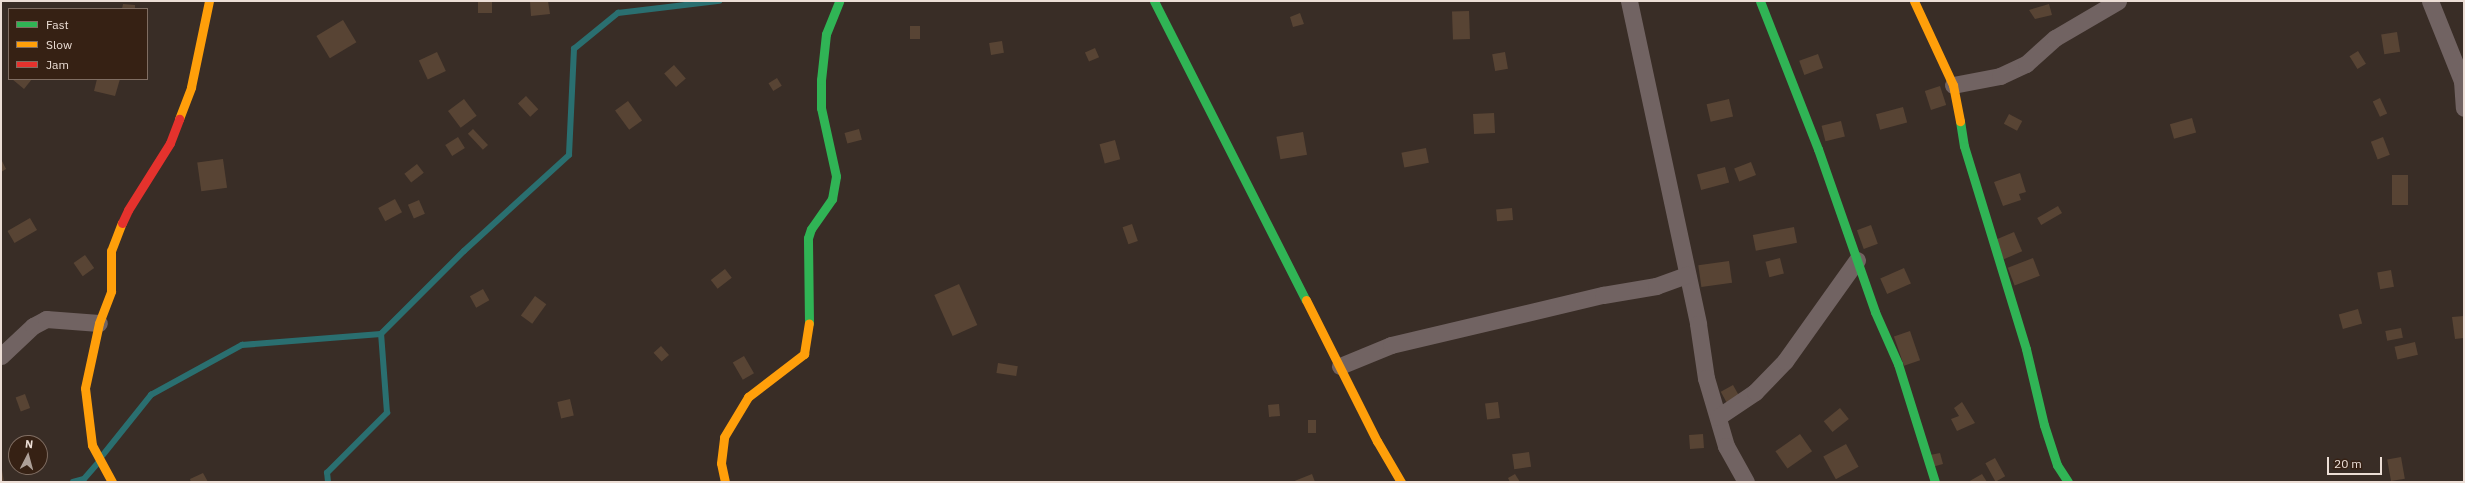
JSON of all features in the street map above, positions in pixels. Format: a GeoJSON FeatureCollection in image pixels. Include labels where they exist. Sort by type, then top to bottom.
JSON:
{"type":"FeatureCollection","features":[{"type":"Feature","properties":{"kind":"street"},"geometry":{"type":"LineString","coordinates":[[110,480],[92,445],[85,388],[99,323],[111,291],[111,251],[128,210],[170,142],[191,87],[209,1]]}},
{"type":"Feature","properties":{"kind":"street"},"geometry":{"type":"LineString","coordinates":[[725,482],[721,463],[724,437],[737,413],[748,397],[804,354],[809,321],[808,238],[811,229],[832,199],[836,176],[821,108],[821,80],[826,34],[839,1]]}},
{"type":"Feature","properties":{"kind":"street"},"geometry":{"type":"LineString","coordinates":[[1154,1],[1340,366],[1401,482]]}},
{"type":"Feature","properties":{"kind":"street"},"geometry":{"type":"LineString","coordinates":[[1629,1],[1687,275],[1706,378],[1726,446],[1746,482]]}},
{"type":"Feature","properties":{"kind":"street"},"geometry":{"type":"LineString","coordinates":[[1760,1],[1818,149],[1875,312],[1898,364],[1935,482]]}},
{"type":"Feature","properties":{"kind":"street"},"geometry":{"type":"LineString","coordinates":[[1914,1],[1953,86],[1964,146],[2026,350],[2044,425],[2057,465],[2068,482]]}},
{"type":"Feature","properties":{"kind":"street"},"geometry":{"type":"LineString","coordinates":[[1953,86],[2000,76],[2026,64],[2056,38],[2118,1]]}},
{"type":"Feature","properties":{"kind":"street"},"geometry":{"type":"LineString","coordinates":[[2430,1],[2462,81],[2464,108]]}},
{"type":"Feature","properties":{"kind":"street"},"geometry":{"type":"LineString","coordinates":[[1718,418],[1755,392],[1785,361],[1857,260]]}},
{"type":"Feature","properties":{"kind":"street"},"geometry":{"type":"LineString","coordinates":[[1340,366],[1391,345],[1603,295],[1656,286],[1687,275]]}},
{"type":"Feature","properties":{"kind":"street"},"geometry":{"type":"LineString","coordinates":[[1,356],[33,326],[46,319],[99,323]]}},
{"type":"Feature","properties":{"kind":"building"},"geometry":{"type":"Polygon","coordinates":[[[478,1],[492,1],[492,13],[478,13],[478,1]]]}},
{"type":"Feature","properties":{"kind":"building"},"geometry":{"type":"Polygon","coordinates":[[[530,1],[548,1],[550,14],[531,16],[530,1]]]}},
{"type":"Feature","properties":{"kind":"building"},"geometry":{"type":"Polygon","coordinates":[[[123,4],[135,5],[135,8],[122,8],[123,4]]]}},
{"type":"Feature","properties":{"kind":"building"},"geometry":{"type":"Polygon","coordinates":[[[2049,4],[2052,15],[2035,19],[2029,10],[2049,4]]]}},
{"type":"Feature","properties":{"kind":"building"},"geometry":{"type":"Polygon","coordinates":[[[1469,11],[1470,39],[1453,40],[1452,12],[1469,11]]]}},
{"type":"Feature","properties":{"kind":"building"},"geometry":{"type":"Polygon","coordinates":[[[1300,13],[1304,24],[1293,27],[1290,17],[1300,13]]]}},
{"type":"Feature","properties":{"kind":"building"},"geometry":{"type":"Polygon","coordinates":[[[343,20],[356,42],[330,58],[316,36],[343,20]]]}},
{"type":"Feature","properties":{"kind":"building"},"geometry":{"type":"Polygon","coordinates":[[[910,26],[920,26],[920,39],[910,39],[910,26]]]}},
{"type":"Feature","properties":{"kind":"building"},"geometry":{"type":"Polygon","coordinates":[[[2397,32],[2400,52],[2384,54],[2381,35],[2397,32]]]}},
{"type":"Feature","properties":{"kind":"building"},"geometry":{"type":"Polygon","coordinates":[[[1002,41],[1004,53],[991,55],[989,43],[1002,41]]]}},
{"type":"Feature","properties":{"kind":"building"},"geometry":{"type":"Polygon","coordinates":[[[1095,48],[1099,57],[1089,62],[1085,52],[1095,48]]]}},
{"type":"Feature","properties":{"kind":"building"},"geometry":{"type":"Polygon","coordinates":[[[2358,51],[2366,64],[2357,69],[2350,56],[2358,51]]]}},
{"type":"Feature","properties":{"kind":"building"},"geometry":{"type":"Polygon","coordinates":[[[437,52],[446,71],[428,79],[419,60],[437,52]]]}},
{"type":"Feature","properties":{"kind":"building"},"geometry":{"type":"Polygon","coordinates":[[[1505,52],[1508,69],[1495,71],[1492,54],[1505,52]]]}},
{"type":"Feature","properties":{"kind":"building"},"geometry":{"type":"Polygon","coordinates":[[[1818,54],[1823,68],[1804,75],[1799,61],[1818,54]]]}},
{"type":"Feature","properties":{"kind":"building"},"geometry":{"type":"Polygon","coordinates":[[[674,65],[686,79],[676,87],[664,74],[674,65]]]}},
{"type":"Feature","properties":{"kind":"building"},"geometry":{"type":"Polygon","coordinates":[[[777,78],[782,86],[773,91],[769,83],[777,78]]]}},
{"type":"Feature","properties":{"kind":"building"},"geometry":{"type":"Polygon","coordinates":[[[13,80],[31,80],[24,89],[13,80]]]}},
{"type":"Feature","properties":{"kind":"building"},"geometry":{"type":"Polygon","coordinates":[[[97,80],[120,80],[115,96],[94,91],[97,80]]]}},
{"type":"Feature","properties":{"kind":"building"},"geometry":{"type":"Polygon","coordinates":[[[1940,86],[1946,105],[1931,110],[1925,91],[1940,86]]]}},
{"type":"Feature","properties":{"kind":"building"},"geometry":{"type":"Polygon","coordinates":[[[526,96],[538,109],[530,117],[518,104],[526,96]]]}},
{"type":"Feature","properties":{"kind":"building"},"geometry":{"type":"Polygon","coordinates":[[[2380,98],[2387,113],[2380,117],[2373,101],[2380,98]]]}},
{"type":"Feature","properties":{"kind":"building"},"geometry":{"type":"Polygon","coordinates":[[[464,99],[477,116],[461,128],[448,111],[464,99]]]}},
{"type":"Feature","properties":{"kind":"building"},"geometry":{"type":"Polygon","coordinates":[[[1729,99],[1733,117],[1711,122],[1707,104],[1729,99]]]}},
{"type":"Feature","properties":{"kind":"building"},"geometry":{"type":"Polygon","coordinates":[[[628,101],[642,120],[629,130],[615,110],[628,101]]]}},
{"type":"Feature","properties":{"kind":"building"},"geometry":{"type":"Polygon","coordinates":[[[1903,107],[1907,122],[1880,130],[1876,114],[1903,107]]]}},
{"type":"Feature","properties":{"kind":"building"},"geometry":{"type":"Polygon","coordinates":[[[1494,113],[1495,133],[1474,134],[1473,114],[1494,113]]]}},
{"type":"Feature","properties":{"kind":"building"},"geometry":{"type":"Polygon","coordinates":[[[2009,114],[2022,121],[2017,131],[2004,124],[2009,114]]]}},
{"type":"Feature","properties":{"kind":"building"},"geometry":{"type":"Polygon","coordinates":[[[2192,118],[2196,132],[2174,139],[2170,124],[2192,118]]]}},
{"type":"Feature","properties":{"kind":"building"},"geometry":{"type":"Polygon","coordinates":[[[1841,121],[1845,137],[1825,141],[1822,126],[1841,121]]]}},
{"type":"Feature","properties":{"kind":"building"},"geometry":{"type":"Polygon","coordinates":[[[473,129],[488,145],[483,150],[468,134],[473,129]]]}},
{"type":"Feature","properties":{"kind":"building"},"geometry":{"type":"Polygon","coordinates":[[[859,129],[862,140],[847,144],[845,133],[859,129]]]}},
{"type":"Feature","properties":{"kind":"building"},"geometry":{"type":"Polygon","coordinates":[[[1303,132],[1307,155],[1280,159],[1276,137],[1303,132]]]}},
{"type":"Feature","properties":{"kind":"building"},"geometry":{"type":"Polygon","coordinates":[[[458,137],[465,148],[452,156],[445,145],[458,137]]]}},
{"type":"Feature","properties":{"kind":"building"},"geometry":{"type":"Polygon","coordinates":[[[2383,137],[2390,155],[2378,159],[2371,142],[2383,137]]]}},
{"type":"Feature","properties":{"kind":"building"},"geometry":{"type":"Polygon","coordinates":[[[1115,140],[1120,159],[1105,163],[1100,144],[1115,140]]]}},
{"type":"Feature","properties":{"kind":"building"},"geometry":{"type":"Polygon","coordinates":[[[1426,148],[1429,163],[1404,167],[1401,153],[1426,148]]]}},
{"type":"Feature","properties":{"kind":"building"},"geometry":{"type":"Polygon","coordinates":[[[1,159],[6,169],[1,172],[1,159]]]}},
{"type":"Feature","properties":{"kind":"building"},"geometry":{"type":"Polygon","coordinates":[[[223,159],[227,188],[201,191],[197,163],[223,159]]]}},
{"type":"Feature","properties":{"kind":"building"},"geometry":{"type":"Polygon","coordinates":[[[1751,162],[1756,175],[1739,182],[1734,168],[1751,162]]]}},
{"type":"Feature","properties":{"kind":"building"},"geometry":{"type":"Polygon","coordinates":[[[417,164],[424,173],[411,183],[404,174],[417,164]]]}},
{"type":"Feature","properties":{"kind":"building"},"geometry":{"type":"Polygon","coordinates":[[[1725,167],[1729,182],[1701,190],[1697,175],[1725,167]]]}},
{"type":"Feature","properties":{"kind":"building"},"geometry":{"type":"Polygon","coordinates":[[[2020,173],[2026,192],[2019,194],[2021,200],[2003,206],[1994,182],[2020,173]]]}},
{"type":"Feature","properties":{"kind":"building"},"geometry":{"type":"Polygon","coordinates":[[[2392,175],[2408,175],[2408,205],[2392,205],[2392,175]]]}},
{"type":"Feature","properties":{"kind":"building"},"geometry":{"type":"Polygon","coordinates":[[[395,199],[402,212],[385,221],[378,208],[395,199]]]}},
{"type":"Feature","properties":{"kind":"building"},"geometry":{"type":"Polygon","coordinates":[[[419,200],[425,214],[414,218],[408,205],[419,200]]]}},
{"type":"Feature","properties":{"kind":"building"},"geometry":{"type":"Polygon","coordinates":[[[2058,206],[2062,213],[2041,225],[2037,218],[2058,206]]]}},
{"type":"Feature","properties":{"kind":"building"},"geometry":{"type":"Polygon","coordinates":[[[1512,208],[1513,220],[1497,221],[1496,209],[1512,208]]]}},
{"type":"Feature","properties":{"kind":"building"},"geometry":{"type":"Polygon","coordinates":[[[30,218],[37,230],[14,243],[7,231],[30,218]]]}},
{"type":"Feature","properties":{"kind":"building"},"geometry":{"type":"Polygon","coordinates":[[[1132,224],[1138,241],[1128,244],[1123,227],[1132,224]]]}},
{"type":"Feature","properties":{"kind":"building"},"geometry":{"type":"Polygon","coordinates":[[[1871,225],[1878,244],[1864,249],[1857,230],[1871,225]]]}},
{"type":"Feature","properties":{"kind":"building"},"geometry":{"type":"Polygon","coordinates":[[[1794,227],[1797,243],[1756,251],[1753,235],[1794,227]]]}},
{"type":"Feature","properties":{"kind":"building"},"geometry":{"type":"Polygon","coordinates":[[[2014,232],[2022,251],[2004,259],[1996,240],[2014,232]]]}},
{"type":"Feature","properties":{"kind":"building"},"geometry":{"type":"Polygon","coordinates":[[[85,255],[94,268],[83,276],[74,263],[85,255]]]}},
{"type":"Feature","properties":{"kind":"building"},"geometry":{"type":"Polygon","coordinates":[[[1780,258],[1784,274],[1769,277],[1765,262],[1780,258]]]}},
{"type":"Feature","properties":{"kind":"building"},"geometry":{"type":"Polygon","coordinates":[[[2033,258],[2040,276],[2015,285],[2008,268],[2033,258]]]}},
{"type":"Feature","properties":{"kind":"building"},"geometry":{"type":"Polygon","coordinates":[[[1729,261],[1732,283],[1701,287],[1698,265],[1729,261]]]}},
{"type":"Feature","properties":{"kind":"building"},"geometry":{"type":"Polygon","coordinates":[[[1904,268],[1911,284],[1887,294],[1880,279],[1904,268]]]}},
{"type":"Feature","properties":{"kind":"building"},"geometry":{"type":"Polygon","coordinates":[[[725,269],[732,278],[718,289],[711,280],[725,269]]]}},
{"type":"Feature","properties":{"kind":"building"},"geometry":{"type":"Polygon","coordinates":[[[2391,270],[2394,287],[2380,289],[2377,272],[2391,270]]]}},
{"type":"Feature","properties":{"kind":"building"},"geometry":{"type":"Polygon","coordinates":[[[959,284],[977,325],[953,336],[934,295],[959,284]]]}},
{"type":"Feature","properties":{"kind":"building"},"geometry":{"type":"Polygon","coordinates":[[[483,289],[489,300],[476,308],[470,296],[483,289]]]}},
{"type":"Feature","properties":{"kind":"building"},"geometry":{"type":"Polygon","coordinates":[[[535,296],[546,304],[532,324],[521,315],[535,296]]]}},
{"type":"Feature","properties":{"kind":"building"},"geometry":{"type":"Polygon","coordinates":[[[2358,309],[2362,323],[2343,329],[2339,315],[2358,309]]]}},
{"type":"Feature","properties":{"kind":"building"},"geometry":{"type":"Polygon","coordinates":[[[2464,316],[2464,338],[2455,339],[2452,317],[2464,316]]]}},
{"type":"Feature","properties":{"kind":"building"},"geometry":{"type":"Polygon","coordinates":[[[2401,328],[2403,338],[2387,341],[2385,331],[2401,328]]]}},
{"type":"Feature","properties":{"kind":"building"},"geometry":{"type":"Polygon","coordinates":[[[1910,331],[1920,360],[1904,366],[1894,337],[1910,331]]]}},
{"type":"Feature","properties":{"kind":"building"},"geometry":{"type":"Polygon","coordinates":[[[2415,342],[2418,355],[2397,359],[2395,347],[2415,342]]]}},
{"type":"Feature","properties":{"kind":"building"},"geometry":{"type":"Polygon","coordinates":[[[661,346],[669,355],[662,362],[654,353],[661,346]]]}},
{"type":"Feature","properties":{"kind":"building"},"geometry":{"type":"Polygon","coordinates":[[[744,356],[754,373],[743,380],[733,362],[744,356]]]}},
{"type":"Feature","properties":{"kind":"building"},"geometry":{"type":"Polygon","coordinates":[[[998,363],[1018,366],[1016,376],[996,373],[998,363]]]}},
{"type":"Feature","properties":{"kind":"building"},"geometry":{"type":"Polygon","coordinates":[[[1733,385],[1739,396],[1727,403],[1721,392],[1733,385]]]}},
{"type":"Feature","properties":{"kind":"building"},"geometry":{"type":"Polygon","coordinates":[[[25,394],[30,408],[21,412],[16,397],[25,394]]]}},
{"type":"Feature","properties":{"kind":"building"},"geometry":{"type":"Polygon","coordinates":[[[570,399],[574,416],[561,418],[557,402],[570,399]]]}},
{"type":"Feature","properties":{"kind":"building"},"geometry":{"type":"Polygon","coordinates":[[[1498,402],[1500,418],[1487,419],[1485,404],[1498,402]]]}},
{"type":"Feature","properties":{"kind":"building"},"geometry":{"type":"Polygon","coordinates":[[[1962,402],[1975,423],[1957,431],[1951,419],[1959,416],[1954,408],[1962,402]]]}},
{"type":"Feature","properties":{"kind":"building"},"geometry":{"type":"Polygon","coordinates":[[[1279,404],[1280,416],[1269,417],[1268,405],[1279,404]]]}},
{"type":"Feature","properties":{"kind":"building"},"geometry":{"type":"Polygon","coordinates":[[[1840,408],[1849,419],[1832,432],[1824,421],[1840,408]]]}},
{"type":"Feature","properties":{"kind":"building"},"geometry":{"type":"Polygon","coordinates":[[[1308,420],[1316,420],[1316,433],[1308,433],[1308,420]]]}},
{"type":"Feature","properties":{"kind":"building"},"geometry":{"type":"Polygon","coordinates":[[[1703,434],[1704,448],[1690,449],[1689,435],[1703,434]]]}},
{"type":"Feature","properties":{"kind":"building"},"geometry":{"type":"Polygon","coordinates":[[[1800,434],[1812,451],[1787,468],[1775,451],[1800,434]]]}},
{"type":"Feature","properties":{"kind":"building"},"geometry":{"type":"Polygon","coordinates":[[[1846,444],[1859,467],[1836,479],[1823,457],[1846,444]]]}},
{"type":"Feature","properties":{"kind":"building"},"geometry":{"type":"Polygon","coordinates":[[[1529,452],[1531,467],[1514,469],[1512,454],[1529,452]]]}},
{"type":"Feature","properties":{"kind":"building"},"geometry":{"type":"Polygon","coordinates":[[[1940,453],[1943,464],[1932,467],[1930,455],[1940,453]]]}},
{"type":"Feature","properties":{"kind":"building"},"geometry":{"type":"Polygon","coordinates":[[[2401,457],[2405,479],[2391,481],[2387,459],[2401,457]]]}},
{"type":"Feature","properties":{"kind":"building"},"geometry":{"type":"Polygon","coordinates":[[[1995,458],[2005,476],[1996,482],[1985,463],[1995,458]]]}},
{"type":"Feature","properties":{"kind":"building"},"geometry":{"type":"Polygon","coordinates":[[[2,470],[4,482],[1,482],[2,470]]]}},
{"type":"Feature","properties":{"kind":"building"},"geometry":{"type":"Polygon","coordinates":[[[203,473],[208,482],[191,482],[190,479],[203,473]]]}},
{"type":"Feature","properties":{"kind":"building"},"geometry":{"type":"Polygon","coordinates":[[[1312,474],[1315,482],[1292,482],[1312,474]]]}},
{"type":"Feature","properties":{"kind":"building"},"geometry":{"type":"Polygon","coordinates":[[[1515,474],[1520,482],[1510,482],[1508,478],[1515,474]]]}},
{"type":"Feature","properties":{"kind":"building"},"geometry":{"type":"Polygon","coordinates":[[[1982,474],[1987,482],[1968,482],[1982,474]]]}},
{"type":"Feature","properties":{"kind":"waterway"},"geometry":{"type":"LineString","coordinates":[[103,455],[151,395],[242,345],[381,334],[464,251],[569,155],[574,49],[618,13],[719,1]]}},
{"type":"Feature","properties":{"kind":"waterway"},"geometry":{"type":"LineString","coordinates":[[328,482],[327,473],[387,413],[381,334]]}},
{"type":"Feature","properties":{"kind":"waterway"},"geometry":{"type":"LineString","coordinates":[[73,482],[84,479],[97,464]]}},
{"type":"Feature","properties":{"kind":"traffic: fast"},"geometry":{"type":"LineString","coordinates":[[809,323],[808,238],[811,229],[832,199],[836,176],[821,108],[821,80],[826,34],[839,1]]}},
{"type":"Feature","properties":{"kind":"traffic: fast"},"geometry":{"type":"LineString","coordinates":[[1154,1],[1306,300]]}},
{"type":"Feature","properties":{"kind":"traffic: fast"},"geometry":{"type":"LineString","coordinates":[[1760,1],[1818,149],[1875,312],[1898,364],[1935,482]]}},
{"type":"Feature","properties":{"kind":"traffic: fast"},"geometry":{"type":"LineString","coordinates":[[1960,121],[1964,146],[2026,349],[2044,425],[2057,465],[2068,482]]}},
{"type":"Feature","properties":{"kind":"traffic: slow"},"geometry":{"type":"LineString","coordinates":[[179,119],[191,87],[209,1]]}},
{"type":"Feature","properties":{"kind":"traffic: slow"},"geometry":{"type":"LineString","coordinates":[[1914,1],[1953,85],[1960,121]]}},
{"type":"Feature","properties":{"kind":"traffic: slow"},"geometry":{"type":"LineString","coordinates":[[112,482],[92,445],[85,388],[99,323],[111,291],[111,251],[122,223]]}},
{"type":"Feature","properties":{"kind":"traffic: slow"},"geometry":{"type":"LineString","coordinates":[[1306,300],[1377,441],[1401,482]]}},
{"type":"Feature","properties":{"kind":"traffic: slow"},"geometry":{"type":"LineString","coordinates":[[725,482],[721,463],[724,437],[748,397],[804,354],[809,323]]}},
{"type":"Feature","properties":{"kind":"traffic: jam"},"geometry":{"type":"LineString","coordinates":[[122,223],[128,210],[170,143],[179,119]]}}]}
